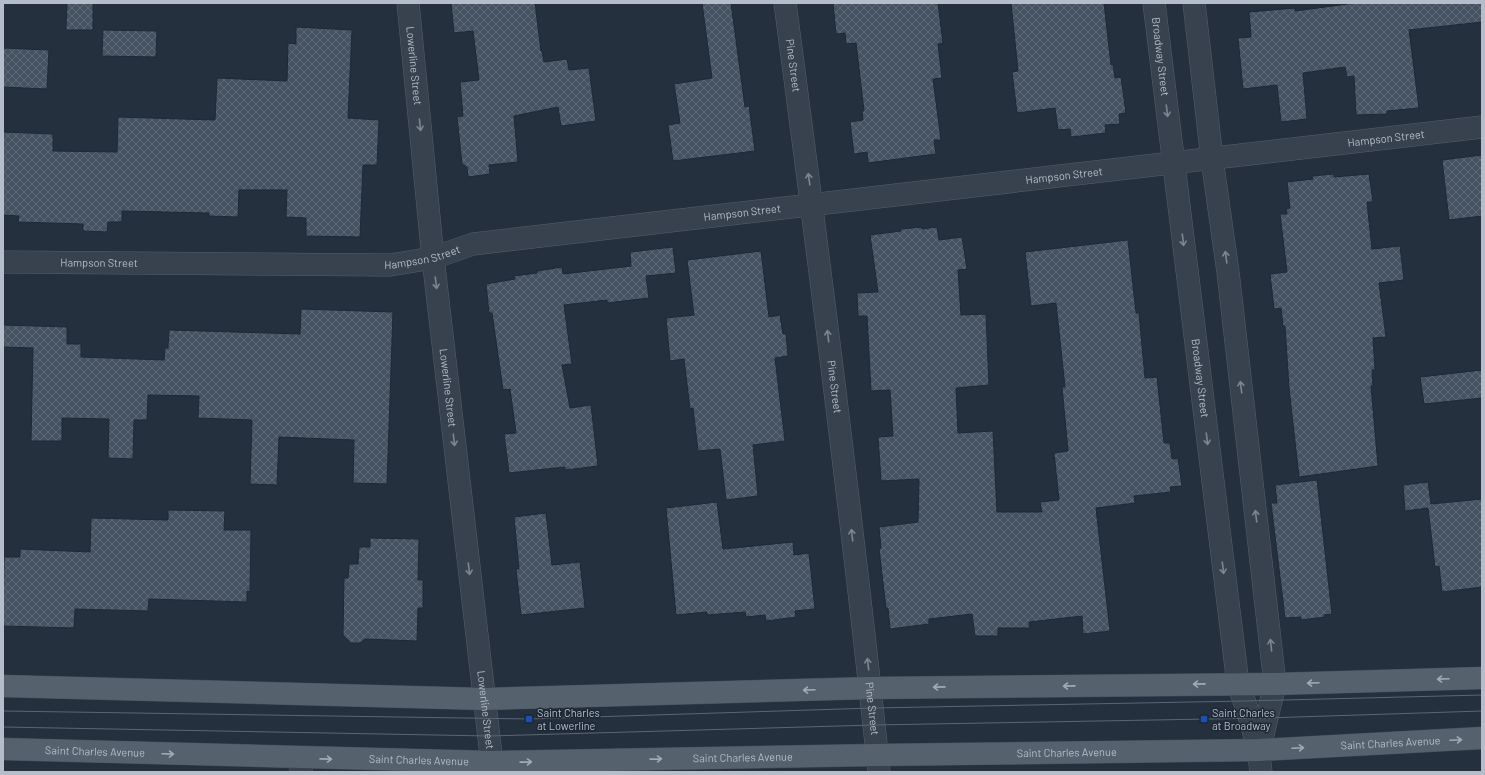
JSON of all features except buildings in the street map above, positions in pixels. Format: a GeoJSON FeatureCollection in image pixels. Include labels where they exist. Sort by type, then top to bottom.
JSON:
{"type":"FeatureCollection","features":[{"type":"Feature","properties":{"kind":"main road"},"geometry":{"type":"LineString","coordinates":[[3,686],[484,699],[871,688],[1275,684],[1482,678]]}},
{"type":"Feature","properties":{"kind":"main road","name":"Saint Charles Avenue"},"geometry":{"type":"LineString","coordinates":[[3,749],[301,765],[493,767],[878,764],[1259,750],[1482,738]]}},
{"type":"Feature","properties":{"kind":"street","name":"Lowerline Street"},"geometry":{"type":"LineString","coordinates":[[408,3],[433,258],[493,767]]}},
{"type":"Feature","properties":{"kind":"street","name":"Pine Street"},"geometry":{"type":"LineString","coordinates":[[785,3],[812,204],[871,688],[878,764]]}},
{"type":"Feature","properties":{"kind":"street","name":"Broadway Street"},"geometry":{"type":"LineString","coordinates":[[1154,3],[1238,684],[1245,701],[1259,750],[1262,772]]}},
{"type":"Feature","properties":{"kind":"street","name":"Broadway Street"},"geometry":{"type":"LineString","coordinates":[[1194,3],[1212,159],[1228,272],[1275,684],[1259,750]]}},
{"type":"Feature","properties":{"kind":"street","name":"Hampson Street"},"geometry":{"type":"LineString","coordinates":[[3,262],[390,265],[433,258],[473,244],[1482,127]]}},
{"type":"Feature","properties":{"kind":"tram line"},"geometry":{"type":"LineString","coordinates":[[3,711],[529,719],[873,708],[1482,695]]}},
{"type":"Feature","properties":{"kind":"tram line"},"geometry":{"type":"LineString","coordinates":[[3,727],[489,736],[874,725],[1266,718],[1482,711]]}},
{"type":"Feature","properties":{"kind":"place","name":"Saint Charles at Lowerline"},"geometry":{"type":"Point","coordinates":[529,719]}},
{"type":"Feature","properties":{"kind":"place","name":"Saint Charles at Broadway"},"geometry":{"type":"Point","coordinates":[1204,719]}}]}
